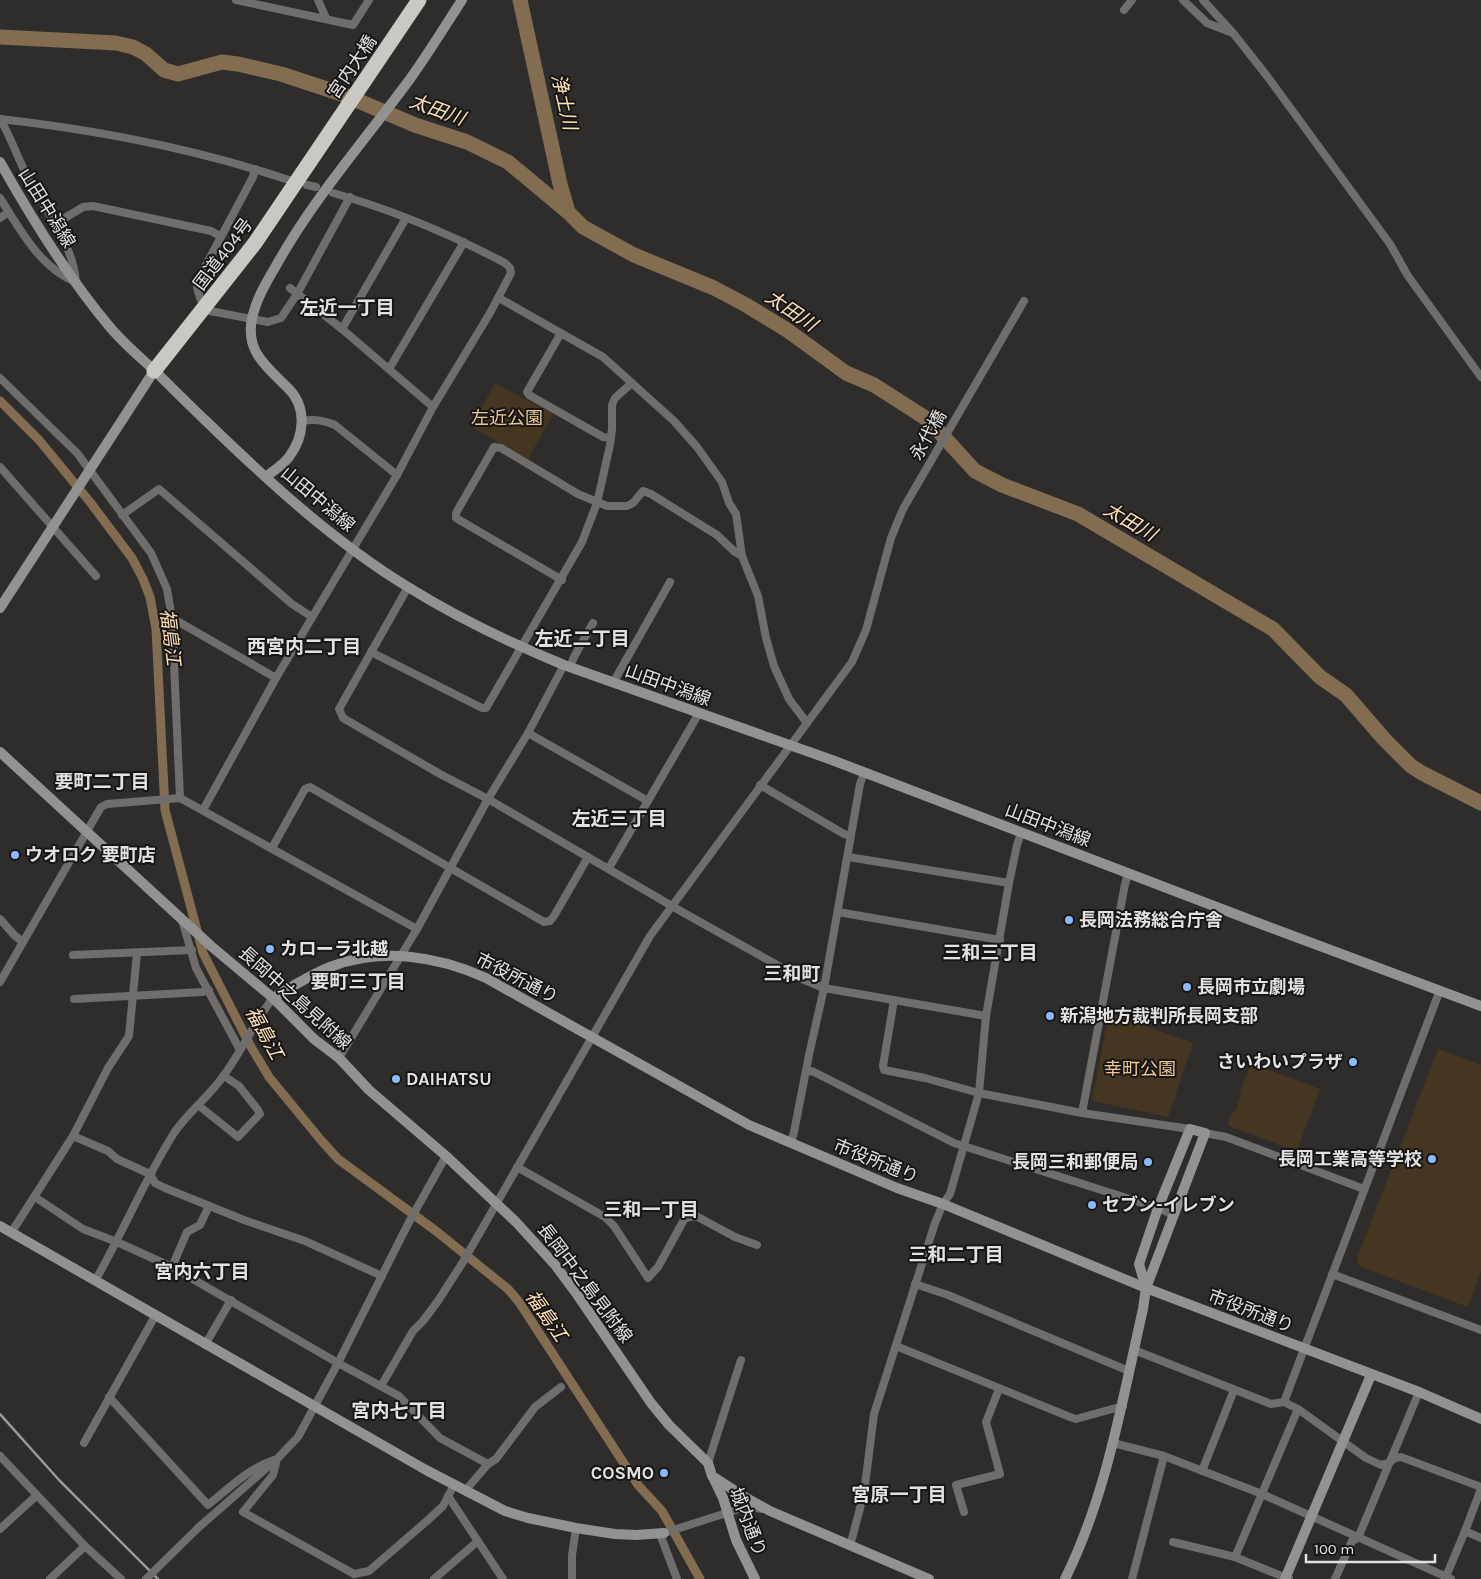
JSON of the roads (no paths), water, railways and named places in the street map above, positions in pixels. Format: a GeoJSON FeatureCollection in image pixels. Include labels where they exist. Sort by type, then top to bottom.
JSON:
{"type":"FeatureCollection","features":[{"type":"Feature","properties":{"kind":"highway","name":"宮内大橋"},"geometry":{"type":"LineString","coordinates":[[316,155],[419,0]]}},
{"type":"Feature","properties":{"kind":"highway","name":"国道404号"},"geometry":{"type":"LineString","coordinates":[[154,371],[255,244],[316,155]]}},
{"type":"Feature","properties":{"kind":"street"},"geometry":{"type":"LineString","coordinates":[[236,0],[353,25],[369,0]]}},
{"type":"Feature","properties":{"kind":"street"},"geometry":{"type":"LineString","coordinates":[[318,0],[326,18]]}},
{"type":"Feature","properties":{"kind":"street"},"geometry":{"type":"LineString","coordinates":[[1124,10],[1132,0]]}},
{"type":"Feature","properties":{"kind":"street"},"geometry":{"type":"LineString","coordinates":[[1183,0],[1207,23],[1233,33]]}},
{"type":"Feature","properties":{"kind":"street"},"geometry":{"type":"LineString","coordinates":[[1203,0],[1233,33],[1267,76],[1390,244],[1408,276],[1481,377]]}},
{"type":"Feature","properties":{"kind":"street"},"geometry":{"type":"LineString","coordinates":[[266,477],[288,459],[300,436],[302,421],[300,407],[293,394],[267,369],[255,351],[250,332],[251,319],[257,302],[296,232],[411,78],[458,1]]}},
{"type":"Feature","properties":{"kind":"street"},"geometry":{"type":"LineString","coordinates":[[0,119],[52,125],[116,136],[200,154],[289,180]]}},
{"type":"Feature","properties":{"kind":"street"},"geometry":{"type":"LineString","coordinates":[[0,119],[21,164],[72,258],[76,282]]}},
{"type":"Feature","properties":{"kind":"street","name":"山田中潟線"},"geometry":{"type":"LineString","coordinates":[[0,162],[24,206],[76,282],[109,326],[134,353],[298,506],[353,550],[408,587],[475,625],[522,648],[567,666],[790,745],[1481,1006]]}},
{"type":"Feature","properties":{"kind":"street"},"geometry":{"type":"LineString","coordinates":[[255,169],[253,177],[199,278],[197,287],[200,298],[205,308],[216,313],[268,322],[281,318],[297,294],[350,197]]}},
{"type":"Feature","properties":{"kind":"street"},"geometry":{"type":"LineString","coordinates":[[307,185],[316,187]]}},
{"type":"Feature","properties":{"kind":"street"},"geometry":{"type":"LineString","coordinates":[[203,810],[276,678],[397,475],[434,407],[499,298],[511,273],[510,268],[505,263],[464,242],[369,203],[333,192]]}},
{"type":"Feature","properties":{"kind":"street"},"geometry":{"type":"LineString","coordinates":[[0,198],[38,254],[56,272],[76,282]]}},
{"type":"Feature","properties":{"kind":"street"},"geometry":{"type":"LineString","coordinates":[[55,224],[83,207],[93,206],[211,231],[220,236]]}},
{"type":"Feature","properties":{"kind":"street"},"geometry":{"type":"LineString","coordinates":[[0,218],[9,212]]}},
{"type":"Feature","properties":{"kind":"street"},"geometry":{"type":"LineString","coordinates":[[342,330],[406,218]]}},
{"type":"Feature","properties":{"kind":"street"},"geometry":{"type":"LineString","coordinates":[[389,369],[464,242]]}},
{"type":"Feature","properties":{"kind":"street"},"geometry":{"type":"LineString","coordinates":[[290,288],[434,407]]}},
{"type":"Feature","properties":{"kind":"street"},"geometry":{"type":"LineString","coordinates":[[499,298],[603,357],[674,421],[697,447],[722,482],[729,503],[736,514],[742,556],[758,596],[766,638],[774,666],[789,699],[807,723]]}},
{"type":"Feature","properties":{"kind":"street","name":"永代橋"},"geometry":{"type":"LineString","coordinates":[[382,1386],[413,1331],[438,1301],[498,1204],[517,1167],[650,936],[852,662],[860,644],[891,538],[903,509],[1024,301]]}},
{"type":"Feature","properties":{"kind":"street"},"geometry":{"type":"LineString","coordinates":[[561,333],[527,392],[529,395],[603,437],[611,438]]}},
{"type":"Feature","properties":{"kind":"street"},"geometry":{"type":"LineString","coordinates":[[0,608],[154,371]]}},
{"type":"Feature","properties":{"kind":"street"},"geometry":{"type":"LineString","coordinates":[[0,378],[77,453],[88,472],[151,553],[157,564],[167,589],[172,618],[177,799]]}},
{"type":"Feature","properties":{"kind":"street"},"geometry":{"type":"LineString","coordinates":[[371,652],[482,708],[486,708],[562,580],[582,542],[597,503],[611,438],[612,405],[615,398],[632,383]]}},
{"type":"Feature","properties":{"kind":"street"},"geometry":{"type":"LineString","coordinates":[[302,421],[317,419],[335,425],[397,475]]}},
{"type":"Feature","properties":{"kind":"street"},"geometry":{"type":"LineString","coordinates":[[562,580],[456,518],[456,513],[494,447],[501,448],[578,494],[607,506],[627,506],[633,503],[643,491],[651,494],[717,535],[742,556]]}},
{"type":"Feature","properties":{"kind":"street"},"geometry":{"type":"LineString","coordinates":[[0,467],[96,576]]}},
{"type":"Feature","properties":{"kind":"street"},"geometry":{"type":"LineString","coordinates":[[122,515],[158,489],[292,604],[312,617]]}},
{"type":"Feature","properties":{"kind":"street"},"geometry":{"type":"LineString","coordinates":[[614,683],[670,582]]}},
{"type":"Feature","properties":{"kind":"street"},"geometry":{"type":"LineString","coordinates":[[408,587],[339,709],[343,718],[804,980],[824,988],[986,1016]]}},
{"type":"Feature","properties":{"kind":"street"},"geometry":{"type":"LineString","coordinates":[[172,618],[276,678]]}},
{"type":"Feature","properties":{"kind":"street"},"geometry":{"type":"LineString","coordinates":[[339,1058],[416,929],[488,799],[574,657],[593,622]]}},
{"type":"Feature","properties":{"kind":"street"},"geometry":{"type":"LineString","coordinates":[[609,868],[700,713]]}},
{"type":"Feature","properties":{"kind":"street"},"geometry":{"type":"LineString","coordinates":[[528,733],[648,801]]}},
{"type":"Feature","properties":{"kind":"street"},"geometry":{"type":"LineString","coordinates":[[0,752],[186,922],[196,968],[209,990],[225,1026],[242,1048]]}},
{"type":"Feature","properties":{"kind":"street"},"geometry":{"type":"LineString","coordinates":[[791,1142],[824,988],[860,784],[864,773]]}},
{"type":"Feature","properties":{"kind":"street"},"geometry":{"type":"LineString","coordinates":[[760,785],[844,834],[851,836]]}},
{"type":"Feature","properties":{"kind":"street"},"geometry":{"type":"LineString","coordinates":[[272,848],[305,789],[310,787],[544,922],[550,921],[554,916],[588,856]]}},
{"type":"Feature","properties":{"kind":"street"},"geometry":{"type":"LineString","coordinates":[[0,982],[101,807],[107,804],[177,799],[203,810],[416,929]]}},
{"type":"Feature","properties":{"kind":"street"},"geometry":{"type":"LineString","coordinates":[[850,1546],[864,1493],[874,1414],[935,1223],[943,1204],[950,1194],[979,1093],[986,1016],[1009,883],[1021,833]]}},
{"type":"Feature","properties":{"kind":"street"},"geometry":{"type":"LineString","coordinates":[[848,857],[1009,883]]}},
{"type":"Feature","properties":{"kind":"street"},"geometry":{"type":"LineString","coordinates":[[1082,1113],[1128,874]]}},
{"type":"Feature","properties":{"kind":"street"},"geometry":{"type":"LineString","coordinates":[[838,912],[1000,940]]}},
{"type":"Feature","properties":{"kind":"street"},"geometry":{"type":"LineString","coordinates":[[0,919],[23,942]]}},
{"type":"Feature","properties":{"kind":"street","name":"長岡中之島見附線"},"geometry":{"type":"LineString","coordinates":[[186,922],[273,998],[314,1039],[339,1058],[369,1090],[446,1156],[534,1240],[566,1279],[651,1403],[669,1425],[708,1463],[712,1476]]}},
{"type":"Feature","properties":{"kind":"street"},"geometry":{"type":"LineString","coordinates":[[73,955],[192,950]]}},
{"type":"Feature","properties":{"kind":"street"},"geometry":{"type":"LineString","coordinates":[[11,1233],[73,1136],[108,1068],[130,1036],[137,953]]}},
{"type":"Feature","properties":{"kind":"street","name":"市役所通り"},"geometry":{"type":"LineString","coordinates":[[273,998],[312,975],[332,966],[362,959],[400,956],[440,961],[468,970],[593,1037],[715,1108],[749,1125],[897,1188],[943,1204],[1146,1288],[1419,1392],[1481,1419]]}},
{"type":"Feature","properties":{"kind":"street"},"geometry":{"type":"LineString","coordinates":[[0,964],[6,971]]}},
{"type":"Feature","properties":{"kind":"street"},"geometry":{"type":"LineString","coordinates":[[74,999],[134,997],[209,990]]}},
{"type":"Feature","properties":{"kind":"street"},"geometry":{"type":"LineString","coordinates":[[1284,1402],[1440,990]]}},
{"type":"Feature","properties":{"kind":"street"},"geometry":{"type":"LineString","coordinates":[[95,1281],[117,1242],[150,1174],[176,1131],[224,1076],[254,1028],[261,1013],[273,998]]}},
{"type":"Feature","properties":{"kind":"street"},"geometry":{"type":"LineString","coordinates":[[894,1000],[883,1066],[884,1070],[925,1078],[979,1093],[1082,1113],[1190,1129],[1226,1137],[1364,1189]]}},
{"type":"Feature","properties":{"kind":"street"},"geometry":{"type":"LineString","coordinates":[[806,1070],[814,1072],[964,1146],[1158,1208],[1173,1215]]}},
{"type":"Feature","properties":{"kind":"street"},"geometry":{"type":"LineString","coordinates":[[198,1105],[238,1137],[258,1117],[260,1114],[258,1110],[239,1086],[224,1076]]}},
{"type":"Feature","properties":{"kind":"street"},"geometry":{"type":"LineString","coordinates":[[1146,1288],[1139,1264],[1158,1208],[1190,1129]]}},
{"type":"Feature","properties":{"kind":"street"},"geometry":{"type":"LineString","coordinates":[[1065,1579],[1082,1543],[1091,1518],[1113,1443],[1123,1406],[1146,1288],[1205,1133]]}},
{"type":"Feature","properties":{"kind":"street"},"geometry":{"type":"LineString","coordinates":[[73,1136],[108,1151],[117,1159],[150,1174],[155,1183],[244,1220],[304,1241],[382,1276]]}},
{"type":"Feature","properties":{"kind":"street"},"geometry":{"type":"LineString","coordinates":[[146,1579],[199,1527],[277,1459],[298,1438],[409,1222],[446,1156]]}},
{"type":"Feature","properties":{"kind":"street"},"geometry":{"type":"LineString","coordinates":[[517,1167],[605,1217],[614,1226],[648,1278],[658,1267],[685,1218],[696,1216],[735,1237],[757,1245]]}},
{"type":"Feature","properties":{"kind":"street"},"geometry":{"type":"LineString","coordinates":[[35,1197],[83,1228],[172,1267],[399,1396],[440,1438],[488,1464]]}},
{"type":"Feature","properties":{"kind":"street"},"geometry":{"type":"LineString","coordinates":[[172,1267],[187,1232],[200,1225],[209,1206]]}},
{"type":"Feature","properties":{"kind":"street"},"geometry":{"type":"LineString","coordinates":[[0,1226],[205,1345],[454,1485],[505,1511],[576,1528],[622,1535],[662,1533],[747,1507],[770,1511]]}},
{"type":"Feature","properties":{"kind":"street"},"geometry":{"type":"LineString","coordinates":[[1332,1274],[1481,1330]]}},
{"type":"Feature","properties":{"kind":"street"},"geometry":{"type":"LineString","coordinates":[[915,1284],[948,1295],[1129,1371]]}},
{"type":"Feature","properties":{"kind":"street"},"geometry":{"type":"LineString","coordinates":[[205,1345],[230,1300]]}},
{"type":"Feature","properties":{"kind":"street"},"geometry":{"type":"LineString","coordinates":[[84,1443],[155,1316]]}},
{"type":"Feature","properties":{"kind":"street"},"geometry":{"type":"LineString","coordinates":[[896,1346],[1076,1419],[1123,1406]]}},
{"type":"Feature","properties":{"kind":"street"},"geometry":{"type":"LineString","coordinates":[[1113,1443],[1164,1456],[1262,1494],[1311,1518],[1447,1578],[1466,1532],[1481,1488],[1401,1457],[1395,1458],[1389,1463],[1381,1464],[1366,1458],[1298,1409],[1284,1402],[1271,1404],[1134,1350]]}},
{"type":"Feature","properties":{"kind":"street"},"geometry":{"type":"LineString","coordinates":[[708,1463],[741,1360]]}},
{"type":"Feature","properties":{"kind":"street"},"geometry":{"type":"LineString","coordinates":[[1173,1542],[1235,1557],[1287,1579],[1371,1375]]}},
{"type":"Feature","properties":{"kind":"street"},"geometry":{"type":"LineString","coordinates":[[465,1491],[488,1464],[496,1460],[535,1408],[561,1386]]}},
{"type":"Feature","properties":{"kind":"street"},"geometry":{"type":"LineString","coordinates":[[964,1512],[956,1485],[1000,1474],[986,1422],[999,1389]]}},
{"type":"Feature","properties":{"kind":"street"},"geometry":{"type":"LineString","coordinates":[[1202,1471],[1234,1390]]}},
{"type":"Feature","properties":{"kind":"street"},"geometry":{"type":"LineString","coordinates":[[1335,1579],[1352,1541],[1358,1538],[1419,1392]]}},
{"type":"Feature","properties":{"kind":"street"},"geometry":{"type":"LineString","coordinates":[[109,1397],[208,1505],[254,1470],[265,1463],[277,1459]]}},
{"type":"Feature","properties":{"kind":"street"},"geometry":{"type":"LineString","coordinates":[[1235,1557],[1298,1409]]}},
{"type":"Feature","properties":{"kind":"street"},"geometry":{"type":"LineString","coordinates":[[1132,1579],[1164,1456]]}},
{"type":"Feature","properties":{"kind":"street"},"geometry":{"type":"LineString","coordinates":[[1,1459],[85,1546],[121,1579]]}},
{"type":"Feature","properties":{"kind":"street"},"geometry":{"type":"LineString","coordinates":[[277,1459],[273,1475],[244,1512],[354,1574],[369,1571],[438,1511],[443,1506],[454,1485]]}},
{"type":"Feature","properties":{"kind":"street"},"geometry":{"type":"LineString","coordinates":[[712,1476],[770,1511],[929,1579]]}},
{"type":"Feature","properties":{"kind":"street","name":"城内通り"},"geometry":{"type":"LineString","coordinates":[[712,1476],[723,1498],[726,1513],[736,1540],[755,1579]]}},
{"type":"Feature","properties":{"kind":"street"},"geometry":{"type":"LineString","coordinates":[[0,1529],[36,1496]]}},
{"type":"Feature","properties":{"kind":"street"},"geometry":{"type":"LineString","coordinates":[[448,1496],[503,1579]]}},
{"type":"Feature","properties":{"kind":"street"},"geometry":{"type":"LineString","coordinates":[[572,1579],[576,1528]]}},
{"type":"Feature","properties":{"kind":"street"},"geometry":{"type":"LineString","coordinates":[[1466,1532],[1481,1538]]}},
{"type":"Feature","properties":{"kind":"street"},"geometry":{"type":"LineString","coordinates":[[662,1533],[677,1579]]}},
{"type":"Feature","properties":{"kind":"street"},"geometry":{"type":"LineString","coordinates":[[434,1579],[478,1541]]}},
{"type":"Feature","properties":{"kind":"street"},"geometry":{"type":"LineString","coordinates":[[50,1579],[85,1546]]}},
{"type":"Feature","properties":{"kind":"waterway","name":"浄土川"},"geometry":{"type":"LineString","coordinates":[[520,0],[560,184],[568,212]]}},
{"type":"Feature","properties":{"kind":"waterway","name":"太田川"},"geometry":{"type":"LineString","coordinates":[[0,37],[116,43],[133,47],[146,54],[164,70],[178,74],[222,62],[281,74],[342,94],[415,125],[467,142],[508,162],[568,212],[583,227],[634,255],[714,288],[746,305],[787,330],[846,373],[874,385],[924,417],[975,471],[1002,485],[1078,514],[1273,629],[1320,677],[1346,695],[1384,739],[1411,766],[1481,803]]}},
{"type":"Feature","properties":{"kind":"waterway","name":"福島江"},"geometry":{"type":"LineString","coordinates":[[0,401],[39,440],[90,502],[132,558],[143,579],[150,597],[156,629],[165,810],[203,953],[250,1045],[269,1077],[338,1159],[436,1231],[508,1289],[519,1302],[638,1485],[662,1511],[700,1579]]}},
{"type":"Feature","properties":{"kind":"railway"},"geometry":{"type":"LineString","coordinates":[[0,1414],[59,1480],[158,1579]]}},
{"type":"Feature","properties":{"kind":"place","name":"ウオロク 要町店"},"geometry":{"type":"Point","coordinates":[15,855]}},
{"type":"Feature","properties":{"kind":"place","name":"長岡法務総合庁舎"},"geometry":{"type":"Point","coordinates":[1069,920]}},
{"type":"Feature","properties":{"kind":"place","name":"カローラ北越"},"geometry":{"type":"Point","coordinates":[270,949]}},
{"type":"Feature","properties":{"kind":"place","name":"長岡市立劇場"},"geometry":{"type":"Point","coordinates":[1187,987]}},
{"type":"Feature","properties":{"kind":"place","name":"新潟地方裁判所長岡支部"},"geometry":{"type":"Point","coordinates":[1050,1016]}},
{"type":"Feature","properties":{"kind":"place","name":"さいわいプラザ"},"geometry":{"type":"Point","coordinates":[1353,1062]}},
{"type":"Feature","properties":{"kind":"place","name":"DAIHATSU"},"geometry":{"type":"Point","coordinates":[396,1079]}},
{"type":"Feature","properties":{"kind":"place","name":"長岡工業高等学校"},"geometry":{"type":"Point","coordinates":[1432,1159]}},
{"type":"Feature","properties":{"kind":"place","name":"長岡三和郵便局"},"geometry":{"type":"Point","coordinates":[1148,1162]}},
{"type":"Feature","properties":{"kind":"place","name":"セブン-イレブン"},"geometry":{"type":"Point","coordinates":[1092,1205]}},
{"type":"Feature","properties":{"kind":"place","name":"COSMO"},"geometry":{"type":"Point","coordinates":[664,1473]}},
{"type":"Feature","properties":{"kind":"district","name":"左近一丁目"},"geometry":{"type":"Point","coordinates":[347,308]}},
{"type":"Feature","properties":{"kind":"district","name":"左近二丁目"},"geometry":{"type":"Point","coordinates":[582,639]}},
{"type":"Feature","properties":{"kind":"district","name":"西宮内二丁目"},"geometry":{"type":"Point","coordinates":[304,647]}},
{"type":"Feature","properties":{"kind":"district","name":"要町二丁目"},"geometry":{"type":"Point","coordinates":[102,782]}},
{"type":"Feature","properties":{"kind":"district","name":"左近三丁目"},"geometry":{"type":"Point","coordinates":[619,819]}},
{"type":"Feature","properties":{"kind":"district","name":"三和三丁目"},"geometry":{"type":"Point","coordinates":[990,953]}},
{"type":"Feature","properties":{"kind":"district","name":"三和町"},"geometry":{"type":"Point","coordinates":[792,974]}},
{"type":"Feature","properties":{"kind":"district","name":"要町三丁目"},"geometry":{"type":"Point","coordinates":[358,982]}},
{"type":"Feature","properties":{"kind":"district","name":"三和一丁目"},"geometry":{"type":"Point","coordinates":[651,1210]}},
{"type":"Feature","properties":{"kind":"district","name":"三和二丁目"},"geometry":{"type":"Point","coordinates":[956,1255]}},
{"type":"Feature","properties":{"kind":"district","name":"宮内六丁目"},"geometry":{"type":"Point","coordinates":[202,1272]}},
{"type":"Feature","properties":{"kind":"district","name":"宮内七丁目"},"geometry":{"type":"Point","coordinates":[399,1411]}},
{"type":"Feature","properties":{"kind":"district","name":"宮原一丁目"},"geometry":{"type":"Point","coordinates":[899,1495]}},
{"type":"Feature","properties":{"kind":"park label","name":"左近公園"},"geometry":{"type":"Point","coordinates":[507,418]}},
{"type":"Feature","properties":{"kind":"park label","name":"幸町公園"},"geometry":{"type":"Point","coordinates":[1140,1069]}}]}
